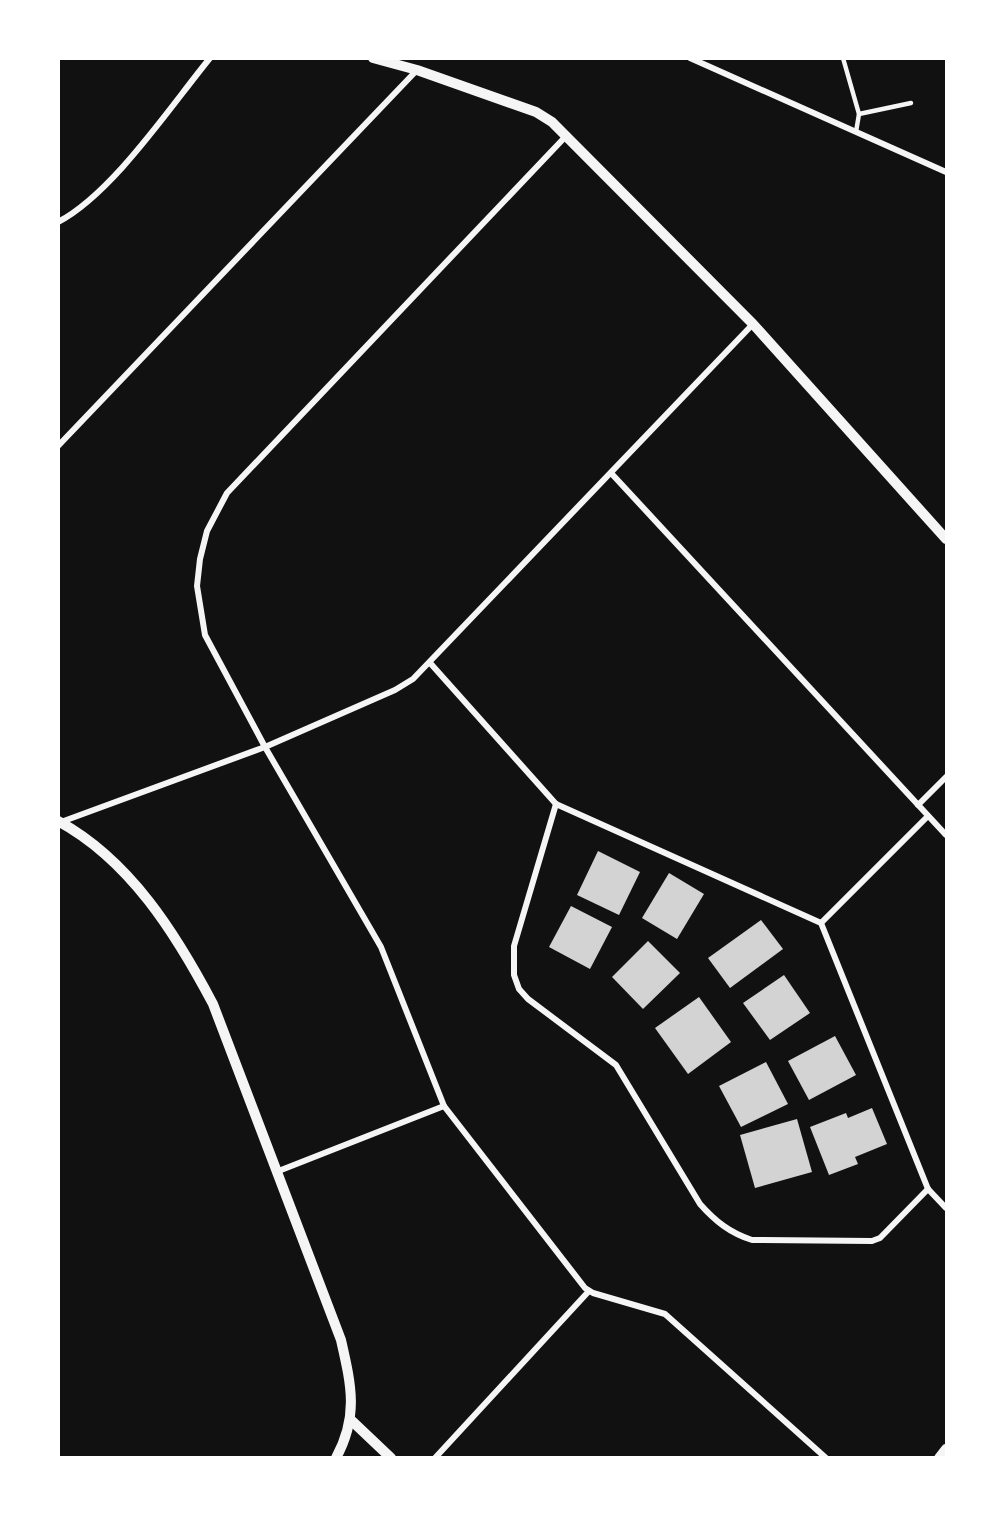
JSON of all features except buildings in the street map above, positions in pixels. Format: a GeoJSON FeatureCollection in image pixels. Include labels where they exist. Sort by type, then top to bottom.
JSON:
{"type":"FeatureCollection","features":[{"type":"Feature","properties":{"kind":"street"},"geometry":{"type":"LineString","coordinates":[[58,222],[93,198],[113,177],[210,58]]}},
{"type":"Feature","properties":{"kind":"street"},"geometry":{"type":"LineString","coordinates":[[373,58],[417,70],[536,112],[567,135],[753,324],[946,539]]}},
{"type":"Feature","properties":{"kind":"street"},"geometry":{"type":"LineString","coordinates":[[690,58],[946,172]]}},
{"type":"Feature","properties":{"kind":"street"},"geometry":{"type":"LineString","coordinates":[[58,446],[417,70]]}},
{"type":"Feature","properties":{"kind":"street"},"geometry":{"type":"LineString","coordinates":[[567,135],[227,493],[214,513],[200,559],[197,585],[199,610],[205,635],[265,747],[381,947],[444,1106],[589,1291],[665,1314],[826,1458]]}},
{"type":"Feature","properties":{"kind":"street"},"geometry":{"type":"LineString","coordinates":[[60,822],[265,747],[395,690],[431,664],[753,324]]}},
{"type":"Feature","properties":{"kind":"street"},"geometry":{"type":"LineString","coordinates":[[611,473],[946,835]]}},
{"type":"Feature","properties":{"kind":"street"},"geometry":{"type":"LineString","coordinates":[[431,664],[556,804],[821,923],[928,1189],[946,1208]]}},
{"type":"Feature","properties":{"kind":"street"},"geometry":{"type":"LineString","coordinates":[[918,805],[946,777]]}},
{"type":"Feature","properties":{"kind":"street"},"geometry":{"type":"LineString","coordinates":[[556,804],[517,932],[513,961],[519,988],[528,999],[616,1065],[700,1204],[713,1218],[738,1236],[752,1240],[872,1241],[880,1238],[928,1189]]}},
{"type":"Feature","properties":{"kind":"street"},"geometry":{"type":"LineString","coordinates":[[821,923],[928,816]]}},
{"type":"Feature","properties":{"kind":"street"},"geometry":{"type":"LineString","coordinates":[[60,822],[103,850],[125,872],[193,965],[213,1004],[341,1340],[350,1383],[352,1421],[336,1458]]}},
{"type":"Feature","properties":{"kind":"street"},"geometry":{"type":"LineString","coordinates":[[276,1172],[444,1106]]}},
{"type":"Feature","properties":{"kind":"street"},"geometry":{"type":"LineString","coordinates":[[435,1458],[589,1291]]}},
{"type":"Feature","properties":{"kind":"street"},"geometry":{"type":"LineString","coordinates":[[352,1421],[391,1458]]}},
{"type":"Feature","properties":{"kind":"street"},"geometry":{"type":"LineString","coordinates":[[939,1458],[946,1449]]}},
{"type":"Feature","properties":{"kind":"lane"},"geometry":{"type":"LineString","coordinates":[[843,58],[859,114],[856,132]]}},
{"type":"Feature","properties":{"kind":"lane"},"geometry":{"type":"LineString","coordinates":[[859,114],[911,103]]}}]}
